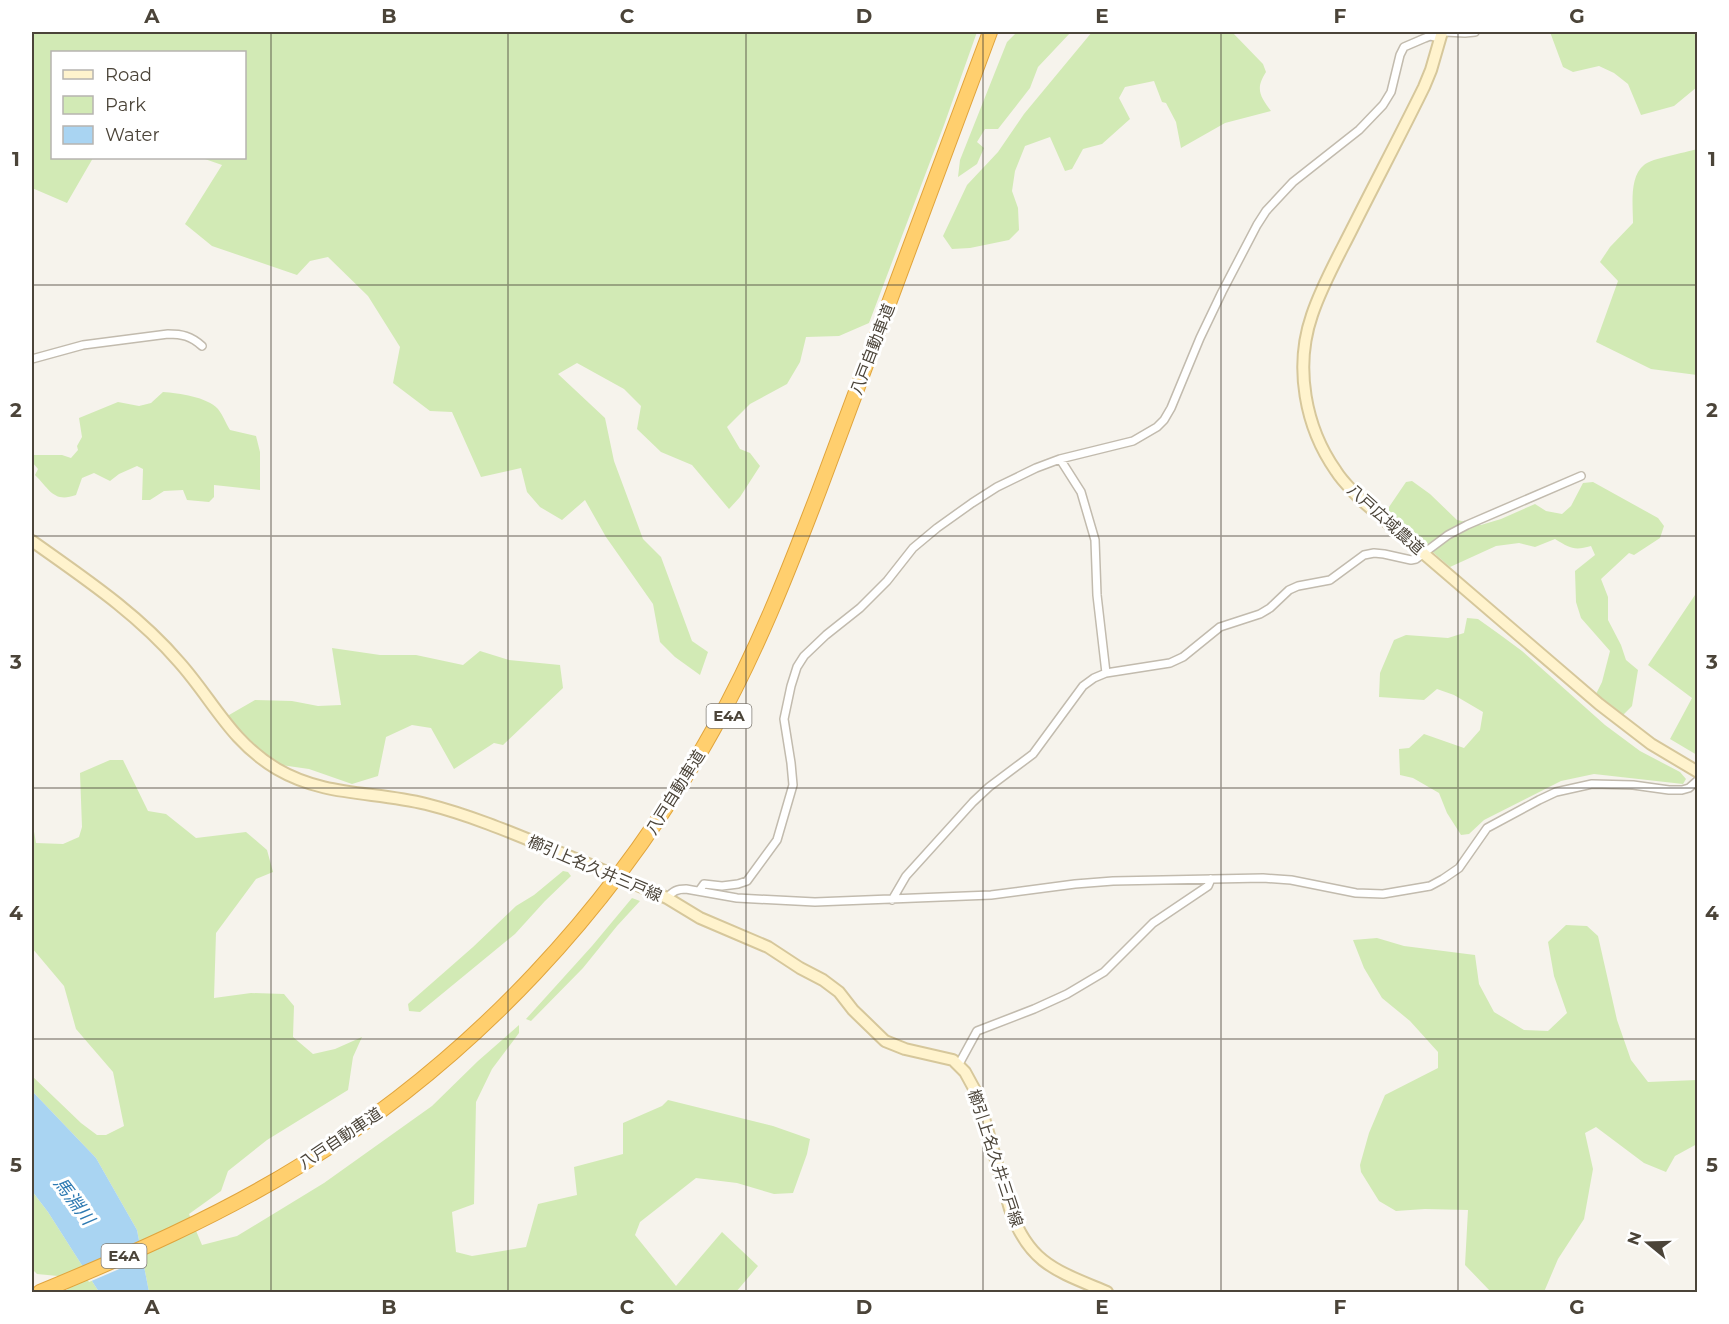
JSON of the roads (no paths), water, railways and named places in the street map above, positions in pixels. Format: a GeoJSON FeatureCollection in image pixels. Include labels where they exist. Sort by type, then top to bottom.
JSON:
{"type":"FeatureCollection","features":[{"type":"Feature","properties":{"kind":"highway","name":"八戸自動車道"},"geometry":{"type":"LineString","coordinates":[[58,1293],[146,1254],[209,1219],[300,1166],[404,1093],[457,1050],[505,1005],[563,944],[633,857],[714,730],[741,677],[791,565],[990,32]]}},
{"type":"Feature","properties":{"kind":"highway","name":"八戸自動車道"},"geometry":{"type":"LineString","coordinates":[[40,1293],[209,1219],[302,1173],[409,1099],[509,1011],[569,948],[642,856],[676,807],[718,736],[747,681],[797,568],[999,32]]}},
{"type":"Feature","properties":{"kind":"main road","name":"八戸広域農道"},"geometry":{"type":"LineString","coordinates":[[1442,34],[1424,87],[1318,298],[1307,332],[1304,364],[1304,386],[1310,418],[1319,443],[1336,473],[1360,499],[1607,711],[1651,744],[1698,772]]}},
{"type":"Feature","properties":{"kind":"main road","name":"櫛引上名久井三戸線"},"geometry":{"type":"LineString","coordinates":[[32,542],[102,591],[156,638],[180,663],[229,728],[242,742],[276,768],[305,783],[321,788],[409,800],[450,810],[649,890],[667,898],[693,915],[768,947],[823,980],[839,992],[853,1010],[885,1041],[905,1049],[943,1057],[958,1064],[977,1094],[1010,1209],[1027,1244],[1051,1267],[1107,1293]]}},
{"type":"Feature","properties":{"kind":"street"},"geometry":{"type":"LineString","coordinates":[[699,891],[704,884],[722,886],[747,881],[777,840],[793,785],[784,719],[797,667],[804,656],[860,608],[914,548],[937,528],[997,487],[1060,459],[1133,441],[1157,427],[1164,420],[1222,292],[1266,212],[1293,182],[1359,130],[1383,105],[1391,92],[1404,47],[1430,36],[1475,32]]}},
{"type":"Feature","properties":{"kind":"street"},"geometry":{"type":"LineString","coordinates":[[32,359],[83,345],[168,334],[188,336],[202,346]]}},
{"type":"Feature","properties":{"kind":"street"},"geometry":{"type":"LineString","coordinates":[[1060,459],[1082,492],[1095,540],[1097,595],[1106,673]]}},
{"type":"Feature","properties":{"kind":"street"},"geometry":{"type":"LineString","coordinates":[[892,900],[906,876],[973,802],[1033,754],[1083,686],[1094,678],[1106,673],[1170,663],[1183,657],[1221,627],[1260,614],[1289,590],[1298,586],[1330,580],[1364,555],[1374,553],[1416,560],[1448,535],[1467,525],[1581,476]]}},
{"type":"Feature","properties":{"kind":"street"},"geometry":{"type":"LineString","coordinates":[[667,898],[678,889],[737,898],[774,900],[815,902],[892,900],[991,896],[1113,881],[1211,879],[1279,879],[1368,895],[1383,894],[1422,888],[1443,879],[1459,868],[1487,828],[1557,792],[1592,784],[1682,790],[1689,788],[1698,780]]}},
{"type":"Feature","properties":{"kind":"street"},"geometry":{"type":"LineString","coordinates":[[958,1064],[977,1031],[1067,994],[1104,972],[1153,923],[1208,886],[1211,879]]}},
{"type":"Feature","properties":{"kind":"water","name":"馬淵川"},"geometry":{"type":"Polygon","coordinates":[[[32,1091],[96,1158],[137,1230],[149,1292],[99,1292],[32,1191],[32,1091]]]}}]}
